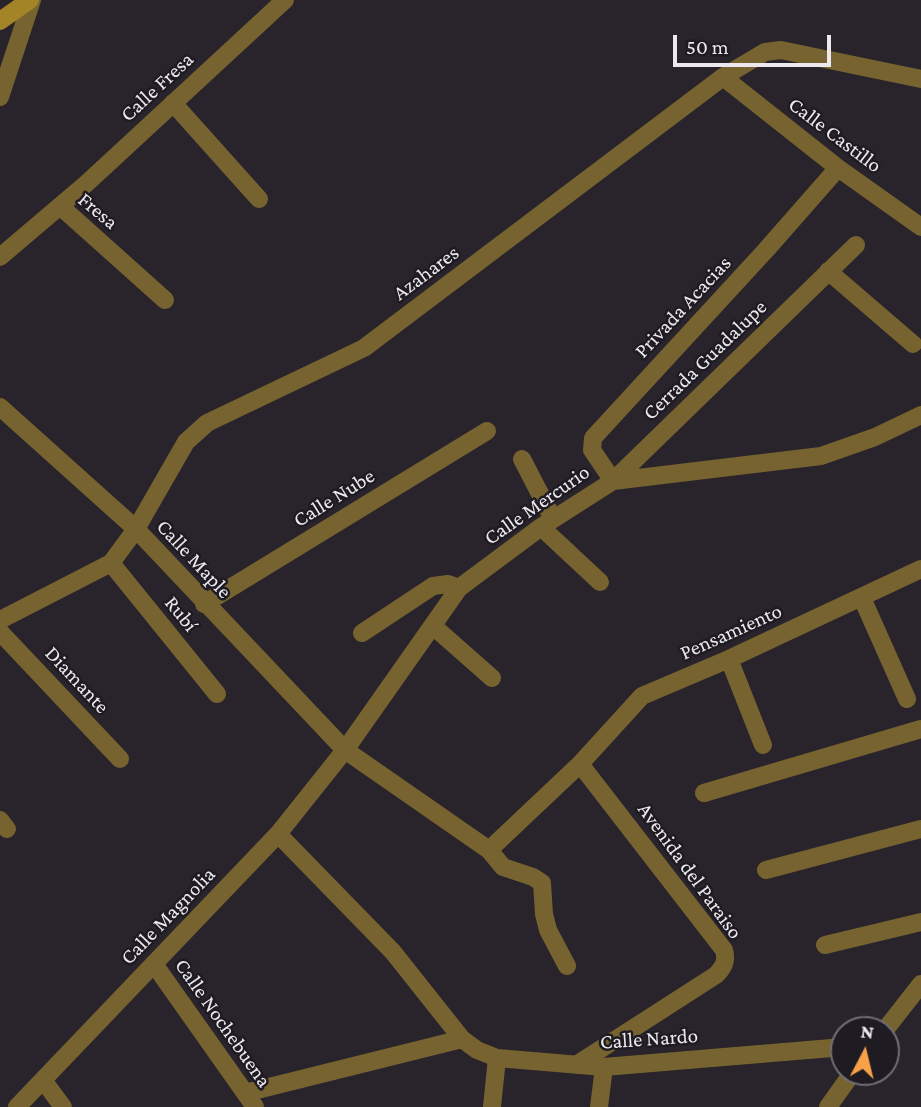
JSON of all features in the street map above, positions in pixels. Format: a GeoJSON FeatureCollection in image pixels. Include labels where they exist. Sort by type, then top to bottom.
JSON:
{"type":"FeatureCollection","features":[{"type":"Feature","properties":{"kind":"street"},"geometry":{"type":"LineString","coordinates":[[0,21],[31,0]]}},
{"type":"Feature","properties":{"kind":"street"},"geometry":{"type":"LineString","coordinates":[[0,97],[31,0]]}},
{"type":"Feature","properties":{"kind":"street","name":"Calle Fresa"},"geometry":{"type":"LineString","coordinates":[[60,206],[285,0]]}},
{"type":"Feature","properties":{"kind":"street","name":"Azahares"},"geometry":{"type":"LineString","coordinates":[[0,620],[111,563],[136,529],[186,442],[206,423],[364,348],[723,77],[765,52],[781,50],[921,79]]}},
{"type":"Feature","properties":{"kind":"street","name":"Calle Castillo"},"geometry":{"type":"LineString","coordinates":[[723,77],[838,168],[921,227]]}},
{"type":"Feature","properties":{"kind":"street"},"geometry":{"type":"LineString","coordinates":[[173,103],[259,199]]}},
{"type":"Feature","properties":{"kind":"street","name":"Privada Acacias"},"geometry":{"type":"LineString","coordinates":[[613,481],[592,450],[593,438],[838,168]]}},
{"type":"Feature","properties":{"kind":"street","name":"Fresa"},"geometry":{"type":"LineString","coordinates":[[0,257],[60,206],[165,300]]}},
{"type":"Feature","properties":{"kind":"street","name":"Cerrada Guadalupe"},"geometry":{"type":"LineString","coordinates":[[613,481],[856,245]]}},
{"type":"Feature","properties":{"kind":"street"},"geometry":{"type":"LineString","coordinates":[[828,271],[913,344]]}},
{"type":"Feature","properties":{"kind":"street","name":"Calle Maple"},"geometry":{"type":"LineString","coordinates":[[0,407],[136,529],[204,604],[345,750],[489,850],[503,867],[533,877],[542,883],[548,930],[567,966]]}},
{"type":"Feature","properties":{"kind":"street","name":"Calle Mercurio"},"geometry":{"type":"LineString","coordinates":[[345,750],[459,589],[547,523],[613,481],[821,456],[875,437],[921,415]]}},
{"type":"Feature","properties":{"kind":"street","name":"Calle Nube"},"geometry":{"type":"LineString","coordinates":[[204,604],[487,431]]}},
{"type":"Feature","properties":{"kind":"street"},"geometry":{"type":"LineString","coordinates":[[522,459],[547,523],[600,582]]}},
{"type":"Feature","properties":{"kind":"street","name":"Rubí"},"geometry":{"type":"LineString","coordinates":[[111,563],[217,694]]}},
{"type":"Feature","properties":{"kind":"street","name":"Pensamiento"},"geometry":{"type":"LineString","coordinates":[[489,850],[580,764],[642,696],[729,659],[921,569]]}},
{"type":"Feature","properties":{"kind":"street"},"geometry":{"type":"LineString","coordinates":[[362,633],[433,586],[447,584],[459,589]]}},
{"type":"Feature","properties":{"kind":"street"},"geometry":{"type":"LineString","coordinates":[[862,598],[907,699]]}},
{"type":"Feature","properties":{"kind":"street"},"geometry":{"type":"LineString","coordinates":[[433,626],[492,678]]}},
{"type":"Feature","properties":{"kind":"street","name":"Diamante"},"geometry":{"type":"LineString","coordinates":[[0,632],[120,759]]}},
{"type":"Feature","properties":{"kind":"street"},"geometry":{"type":"LineString","coordinates":[[729,659],[763,745]]}},
{"type":"Feature","properties":{"kind":"street"},"geometry":{"type":"LineString","coordinates":[[704,793],[921,729]]}},
{"type":"Feature","properties":{"kind":"street","name":"Calle Magnolia"},"geometry":{"type":"LineString","coordinates":[[17,1107],[278,834],[345,750]]}},
{"type":"Feature","properties":{"kind":"street","name":"Avenida del Paraiso"},"geometry":{"type":"LineString","coordinates":[[576,1065],[716,975],[726,957],[724,950],[580,764]]}},
{"type":"Feature","properties":{"kind":"street"},"geometry":{"type":"LineString","coordinates":[[766,870],[921,828]]}},
{"type":"Feature","properties":{"kind":"street","name":"Calle Nardo"},"geometry":{"type":"LineString","coordinates":[[278,834],[393,952],[462,1039],[477,1050],[497,1058],[604,1067],[830,1048]]}},
{"type":"Feature","properties":{"kind":"street"},"geometry":{"type":"LineString","coordinates":[[825,944],[921,922]]}},
{"type":"Feature","properties":{"kind":"street","name":"Calle Nochebuena"},"geometry":{"type":"LineString","coordinates":[[154,964],[250,1100]]}},
{"type":"Feature","properties":{"kind":"street"},"geometry":{"type":"LineString","coordinates":[[895,1016],[921,984]]}},
{"type":"Feature","properties":{"kind":"street"},"geometry":{"type":"LineString","coordinates":[[250,1100],[462,1039]]}},
{"type":"Feature","properties":{"kind":"street"},"geometry":{"type":"LineString","coordinates":[[492,1107],[497,1058]]}},
{"type":"Feature","properties":{"kind":"street"},"geometry":{"type":"LineString","coordinates":[[599,1107],[604,1067]]}},
{"type":"Feature","properties":{"kind":"street"},"geometry":{"type":"LineString","coordinates":[[43,1080],[63,1107]]}},
{"type":"Feature","properties":{"kind":"street"},"geometry":{"type":"LineString","coordinates":[[828,1107],[843,1086]]}}]}
